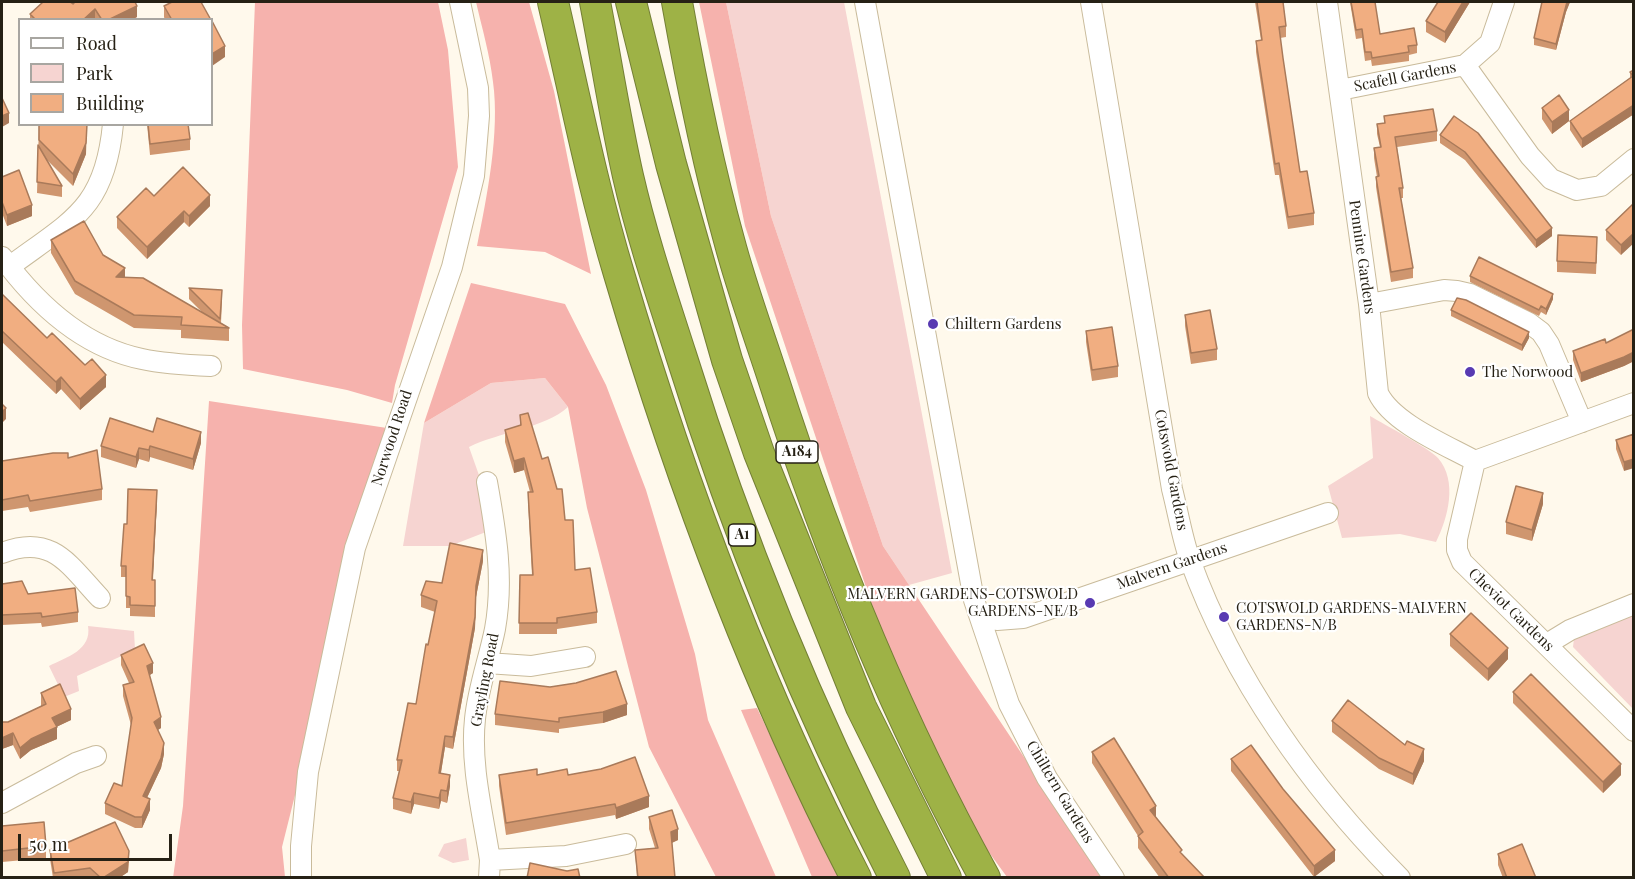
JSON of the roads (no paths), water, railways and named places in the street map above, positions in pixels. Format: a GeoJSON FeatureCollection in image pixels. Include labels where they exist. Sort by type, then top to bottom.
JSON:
{"type":"FeatureCollection","features":[{"type":"Feature","properties":{"kind":"highway","name":"A1"},"geometry":{"type":"LineString","coordinates":[[595,2],[628,177],[696,403],[762,590],[821,725],[896,878]]}},
{"type":"Feature","properties":{"kind":"highway"},"geometry":{"type":"LineString","coordinates":[[631,2],[696,252],[727,360],[779,507],[861,707],[946,878]]}},
{"type":"Feature","properties":{"kind":"highway"},"geometry":{"type":"LineString","coordinates":[[661,2],[696,252]]}},
{"type":"Feature","properties":{"kind":"highway","name":"A184"},"geometry":{"type":"LineString","coordinates":[[677,2],[706,152],[729,242],[798,455],[836,563],[943,802],[985,878]]}},
{"type":"Feature","properties":{"kind":"highway","name":"A1"},"geometry":{"type":"LineString","coordinates":[[554,4],[628,177]]}},
{"type":"Feature","properties":{"kind":"highway"},"geometry":{"type":"LineString","coordinates":[[554,4],[594,182],[618,273],[682,469],[728,597],[788,739],[856,878]]}},
{"type":"Feature","properties":{"kind":"highway"},"geometry":{"type":"LineString","coordinates":[[915,816],[962,878]]}},
{"type":"Feature","properties":{"kind":"street","name":"Norwood Road"},"geometry":{"type":"LineString","coordinates":[[301,878],[301,846],[308,772],[355,548],[452,267],[474,176],[479,116],[478,88],[460,2]]}},
{"type":"Feature","properties":{"kind":"street","name":"Chiltern Gardens"},"geometry":{"type":"LineString","coordinates":[[865,2],[974,600],[981,614],[999,680],[1009,704],[1047,778],[1114,878]]}},
{"type":"Feature","properties":{"kind":"street","name":"Cotswold Gardens"},"geometry":{"type":"LineString","coordinates":[[1091,2],[1172,489],[1190,560],[1254,692],[1287,744],[1368,845],[1400,878]]}},
{"type":"Feature","properties":{"kind":"street","name":"Pennine Gardens"},"geometry":{"type":"LineString","coordinates":[[1328,2],[1370,304],[1378,393],[1383,403],[1399,418],[1475,461]]}},
{"type":"Feature","properties":{"kind":"street","name":"Scafell Gardens"},"geometry":{"type":"LineString","coordinates":[[1340,90],[1465,65],[1490,43],[1504,2]]}},
{"type":"Feature","properties":{"kind":"street"},"geometry":{"type":"LineString","coordinates":[[1465,65],[1530,156],[1551,179],[1576,190],[1601,186],[1634,159]]}},
{"type":"Feature","properties":{"kind":"street"},"geometry":{"type":"LineString","coordinates":[[113,126],[104,175],[92,200],[71,221],[5,262],[49,311],[111,348],[139,359],[169,364],[211,366]]}},
{"type":"Feature","properties":{"kind":"street"},"geometry":{"type":"LineString","coordinates":[[1370,304],[1444,290],[1457,291],[1470,294],[1529,323],[1541,332],[1548,344],[1582,422]]}},
{"type":"Feature","properties":{"kind":"street"},"geometry":{"type":"LineString","coordinates":[[1475,461],[1634,403]]}},
{"type":"Feature","properties":{"kind":"street","name":"Cheviot Gardens"},"geometry":{"type":"LineString","coordinates":[[1475,461],[1457,550],[1469,571],[1547,644],[1634,731]]}},
{"type":"Feature","properties":{"kind":"street","name":"Grayling Road"},"geometry":{"type":"LineString","coordinates":[[487,483],[498,549],[500,587],[475,719],[475,752],[489,869]]}},
{"type":"Feature","properties":{"kind":"street","name":"Malvern Gardens"},"geometry":{"type":"LineString","coordinates":[[981,614],[997,620],[1023,618],[1328,513]]}},
{"type":"Feature","properties":{"kind":"street"},"geometry":{"type":"LineString","coordinates":[[2,553],[24,546],[39,546],[55,552],[100,598]]}},
{"type":"Feature","properties":{"kind":"street"},"geometry":{"type":"LineString","coordinates":[[1547,644],[1570,630],[1634,604]]}},
{"type":"Feature","properties":{"kind":"street"},"geometry":{"type":"LineString","coordinates":[[487,663],[531,666],[585,657]]}},
{"type":"Feature","properties":{"kind":"street"},"geometry":{"type":"LineString","coordinates":[[2,803],[76,763],[96,756]]}},
{"type":"Feature","properties":{"kind":"street"},"geometry":{"type":"LineString","coordinates":[[489,869],[626,844]]}},
{"type":"Feature","properties":{"kind":"place","name":"Chiltern Gardens"},"geometry":{"type":"Point","coordinates":[933,324]}},
{"type":"Feature","properties":{"kind":"place","name":"The Norwood"},"geometry":{"type":"Point","coordinates":[1470,372]}},
{"type":"Feature","properties":{"kind":"place","name":"MALVERN GARDENS-COTSWOLD GARDENS-NE/B"},"geometry":{"type":"Point","coordinates":[1090,603]}},
{"type":"Feature","properties":{"kind":"place","name":"COTSWOLD GARDENS-MALVERN GARDENS-N/B"},"geometry":{"type":"Point","coordinates":[1224,617]}}]}
